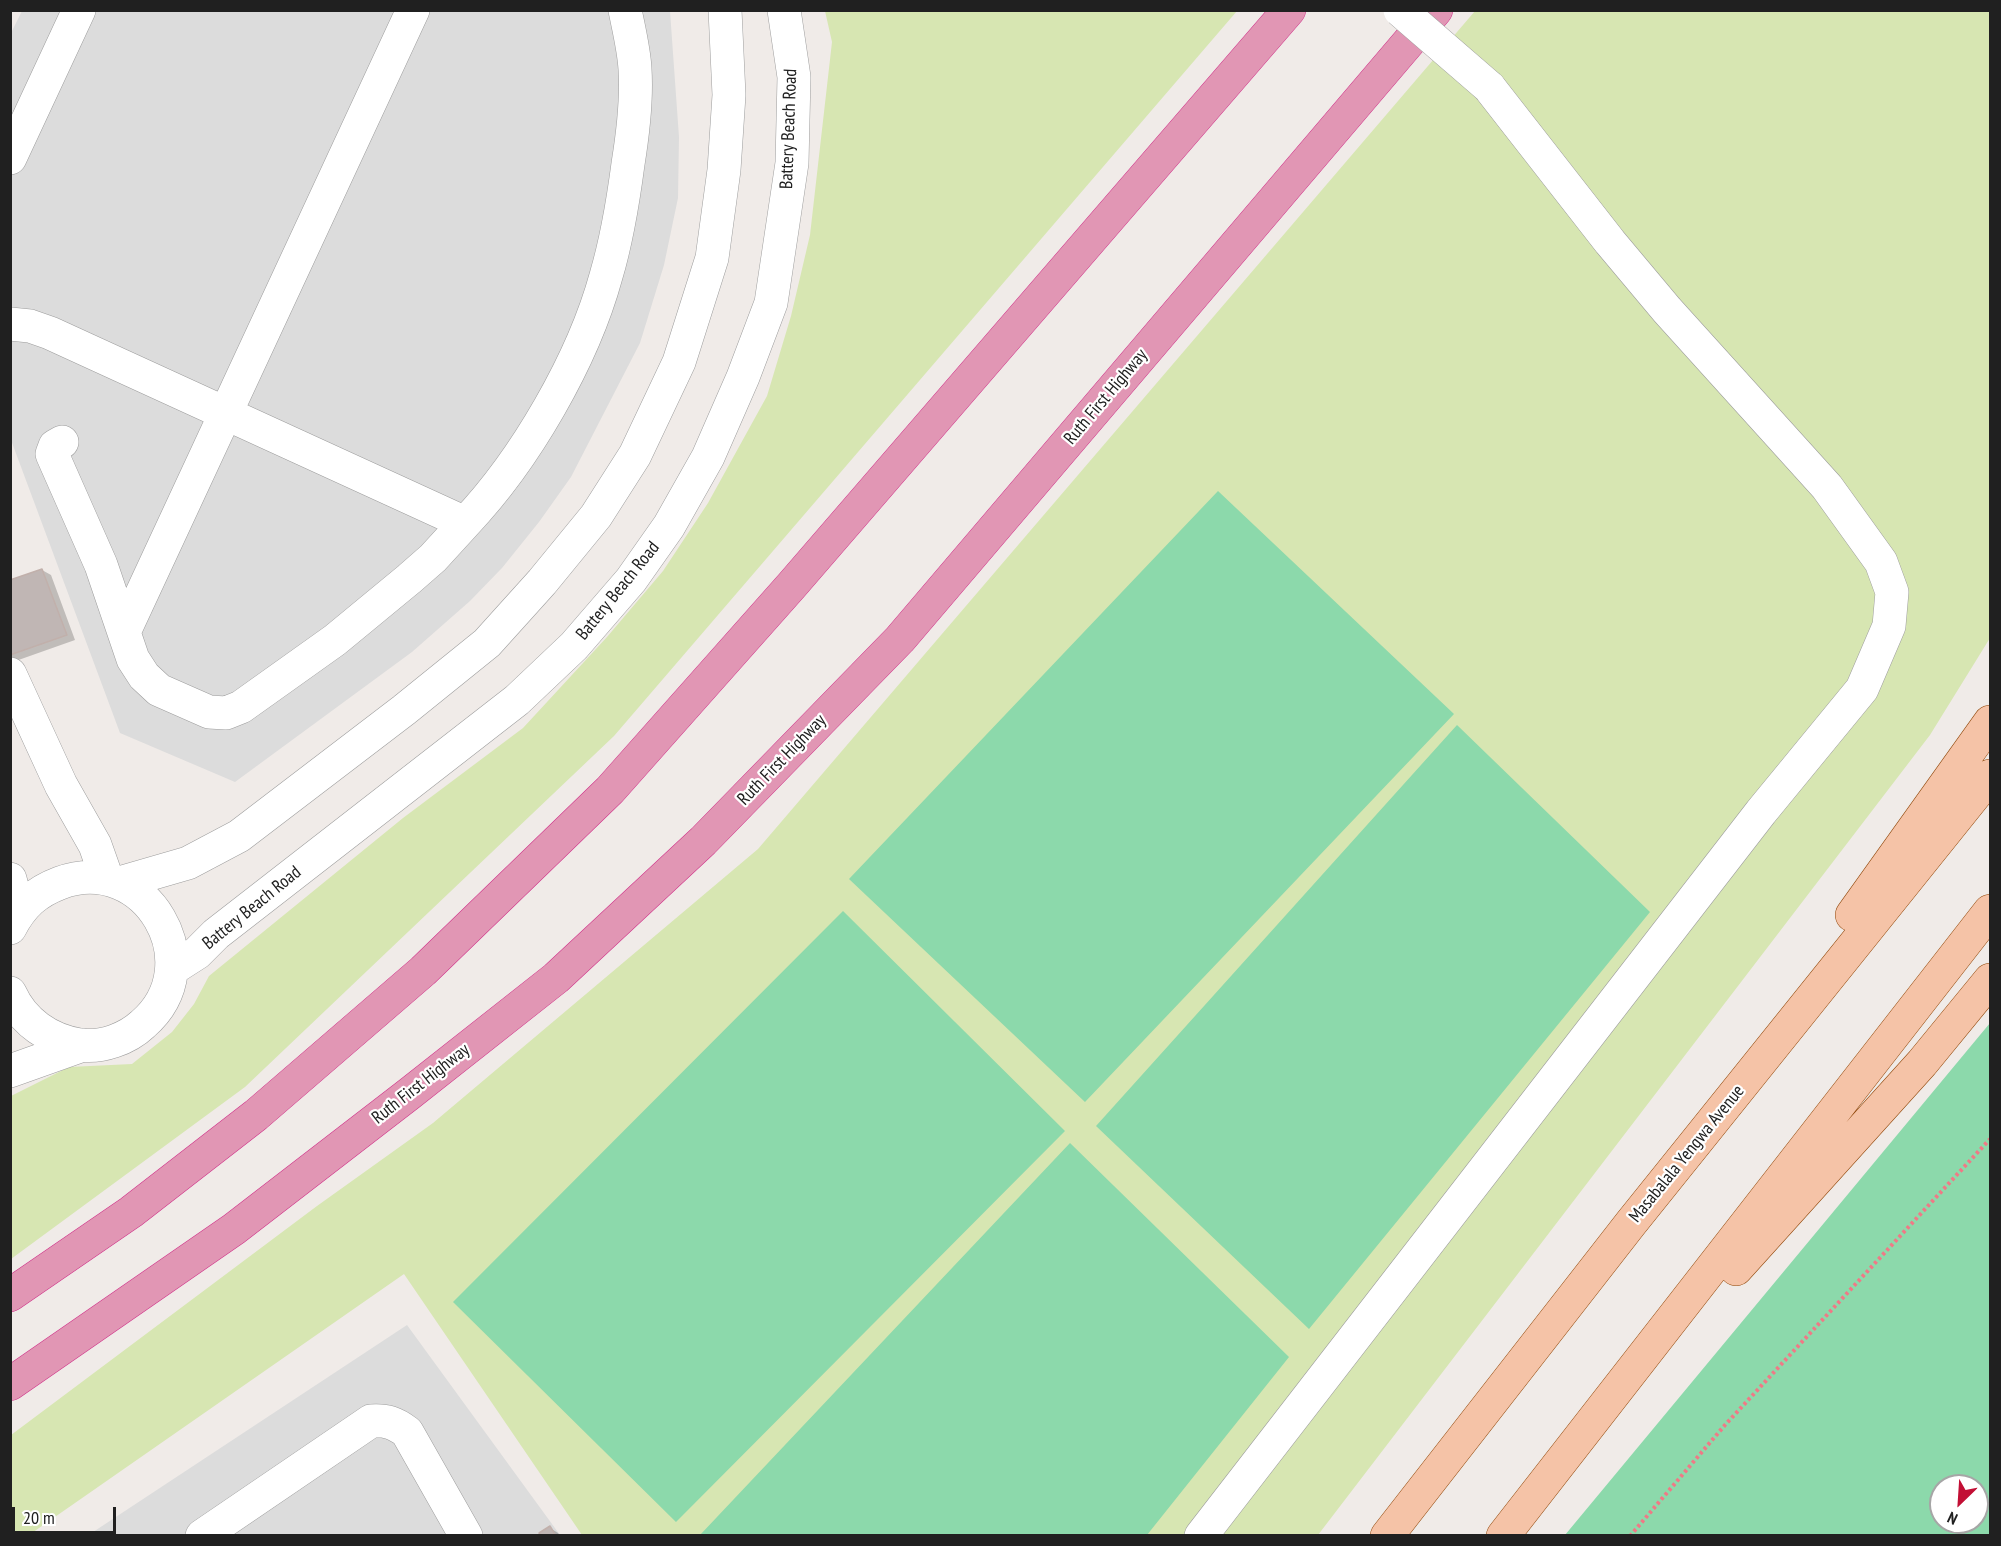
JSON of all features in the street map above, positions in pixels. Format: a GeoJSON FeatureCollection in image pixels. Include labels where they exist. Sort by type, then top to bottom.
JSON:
{"type":"FeatureCollection","features":[{"type":"Feature","properties":{"kind":"highway"},"geometry":{"type":"LineString","coordinates":[[10,1295],[131,1212],[256,1115],[423,971],[610,790],[800,576],[1290,10]]}},
{"type":"Feature","properties":{"kind":"highway","name":"Ruth First Highway"},"geometry":{"type":"LineString","coordinates":[[10,1384],[234,1229],[409,1094],[556,978],[703,841],[900,639],[1436,10]]}},
{"type":"Feature","properties":{"kind":"main road"},"geometry":{"type":"LineString","coordinates":[[1631,1223],[1990,722]]}},
{"type":"Feature","properties":{"kind":"main road","name":"Masabalala Yengwa Avenue"},"geometry":{"type":"LineString","coordinates":[[1387,1536],[1631,1223],[1990,776]]}},
{"type":"Feature","properties":{"kind":"main road"},"geometry":{"type":"LineString","coordinates":[[1503,1536],[1990,911]]}},
{"type":"Feature","properties":{"kind":"main road"},"geometry":{"type":"LineString","coordinates":[[1552,1473],[1922,1063],[1990,980]]}},
{"type":"Feature","properties":{"kind":"street"},"geometry":{"type":"LineString","coordinates":[[10,158],[79,10]]}},
{"type":"Feature","properties":{"kind":"street"},"geometry":{"type":"LineString","coordinates":[[124,632],[413,10]]}},
{"type":"Feature","properties":{"kind":"street"},"geometry":{"type":"LineString","coordinates":[[62,442],[55,446],[52,454],[101,565],[134,659],[144,676],[159,690],[209,712],[226,713],[241,707],[335,640],[434,558],[489,498],[526,445],[557,394],[585,334],[606,278],[619,226],[633,129],[635,69],[626,10]]}},
{"type":"Feature","properties":{"kind":"street"},"geometry":{"type":"LineString","coordinates":[[15,920],[43,890],[74,878],[113,881],[188,862],[238,836],[404,710],[487,643],[542,582],[596,516],[635,455],[679,362],[712,258],[724,170],[729,95],[725,10]]}},
{"type":"Feature","properties":{"kind":"street","name":"Battery Beach Road"},"geometry":{"type":"LineString","coordinates":[[172,969],[197,953],[216,934],[518,700],[574,646],[631,580],[669,526],[708,457],[743,377],[771,303],[792,163],[794,78],[784,10]]}},
{"type":"Feature","properties":{"kind":"street"},"geometry":{"type":"LineString","coordinates":[[1201,1536],[1761,812],[1862,689],[1889,626],[1892,592],[1881,562],[1827,487],[1666,310],[1489,87],[1400,10]]}},
{"type":"Feature","properties":{"kind":"street"},"geometry":{"type":"LineString","coordinates":[[10,324],[30,326],[50,333],[465,523]]}},
{"type":"Feature","properties":{"kind":"street"},"geometry":{"type":"LineString","coordinates":[[10,674],[61,785],[113,881],[142,897],[160,917],[170,942],[172,969],[166,994],[152,1016],[133,1034],[108,1043],[82,1046],[10,1071]]}},
{"type":"Feature","properties":{"kind":"street"},"geometry":{"type":"LineString","coordinates":[[10,879],[15,920]]}},
{"type":"Feature","properties":{"kind":"street"},"geometry":{"type":"LineString","coordinates":[[10,993],[16,1006],[34,1026],[57,1040],[82,1046]]}},
{"type":"Feature","properties":{"kind":"street"},"geometry":{"type":"LineString","coordinates":[[202,1536],[371,1421],[395,1423],[407,1432],[453,1531]]}},
{"type":"Feature","properties":{"kind":"path"},"geometry":{"type":"LineString","coordinates":[[1630,1536],[1725,1425],[1990,1139]]}},
{"type":"Feature","properties":{"kind":"green space"},"geometry":{"type":"Polygon","coordinates":[[[825,11],[1237,11],[614,736],[245,1087],[11,1259],[11,1096],[69,1067],[132,1064],[172,1032],[194,1004],[209,976],[403,818],[523,728],[607,637],[663,571],[708,503],[767,396],[791,316],[810,235],[832,42],[825,11]]]}},
{"type":"Feature","properties":{"kind":"green space"},"geometry":{"type":"Polygon","coordinates":[[[1475,11],[1990,11],[1990,638],[1930,735],[1318,1535],[582,1535],[404,1274],[29,1535],[11,1536],[11,1435],[317,1206],[433,1123],[758,849],[1475,11]]]}},
{"type":"Feature","properties":{"kind":"green space"},"geometry":{"type":"Polygon","coordinates":[[[1218,491],[1454,714],[1085,1102],[849,879],[1218,491]]]}},
{"type":"Feature","properties":{"kind":"green space"},"geometry":{"type":"Polygon","coordinates":[[[1457,725],[1650,912],[1309,1329],[1096,1126],[1457,725]]]}},
{"type":"Feature","properties":{"kind":"green space"},"geometry":{"type":"Polygon","coordinates":[[[843,911],[1065,1131],[676,1522],[453,1302],[843,911]]]}},
{"type":"Feature","properties":{"kind":"green space"},"geometry":{"type":"Polygon","coordinates":[[[1990,1023],[1990,1535],[1565,1535],[1990,1023]]]}},
{"type":"Feature","properties":{"kind":"green space"},"geometry":{"type":"Polygon","coordinates":[[[1070,1143],[1289,1357],[1147,1535],[700,1535],[1070,1143]]]}},
{"type":"Feature","properties":{"kind":"shaded area"},"geometry":{"type":"Polygon","coordinates":[[[22,11],[670,11],[679,137],[678,198],[664,265],[640,343],[571,477],[502,568],[470,601],[412,652],[235,782],[120,733],[11,440],[10,35],[22,11]]]}},
{"type":"Feature","properties":{"kind":"shaded area"},"geometry":{"type":"Polygon","coordinates":[[[407,1325],[560,1535],[87,1536],[407,1325]]]}},
{"type":"Feature","properties":{"kind":"building"},"geometry":{"type":"Polygon","coordinates":[[[42,569],[67,635],[10,655],[10,580],[42,569]]]}},
{"type":"Feature","properties":{"kind":"building"},"geometry":{"type":"Polygon","coordinates":[[[550,1526],[556,1536],[541,1536],[539,1533],[550,1526]]]}}]}
